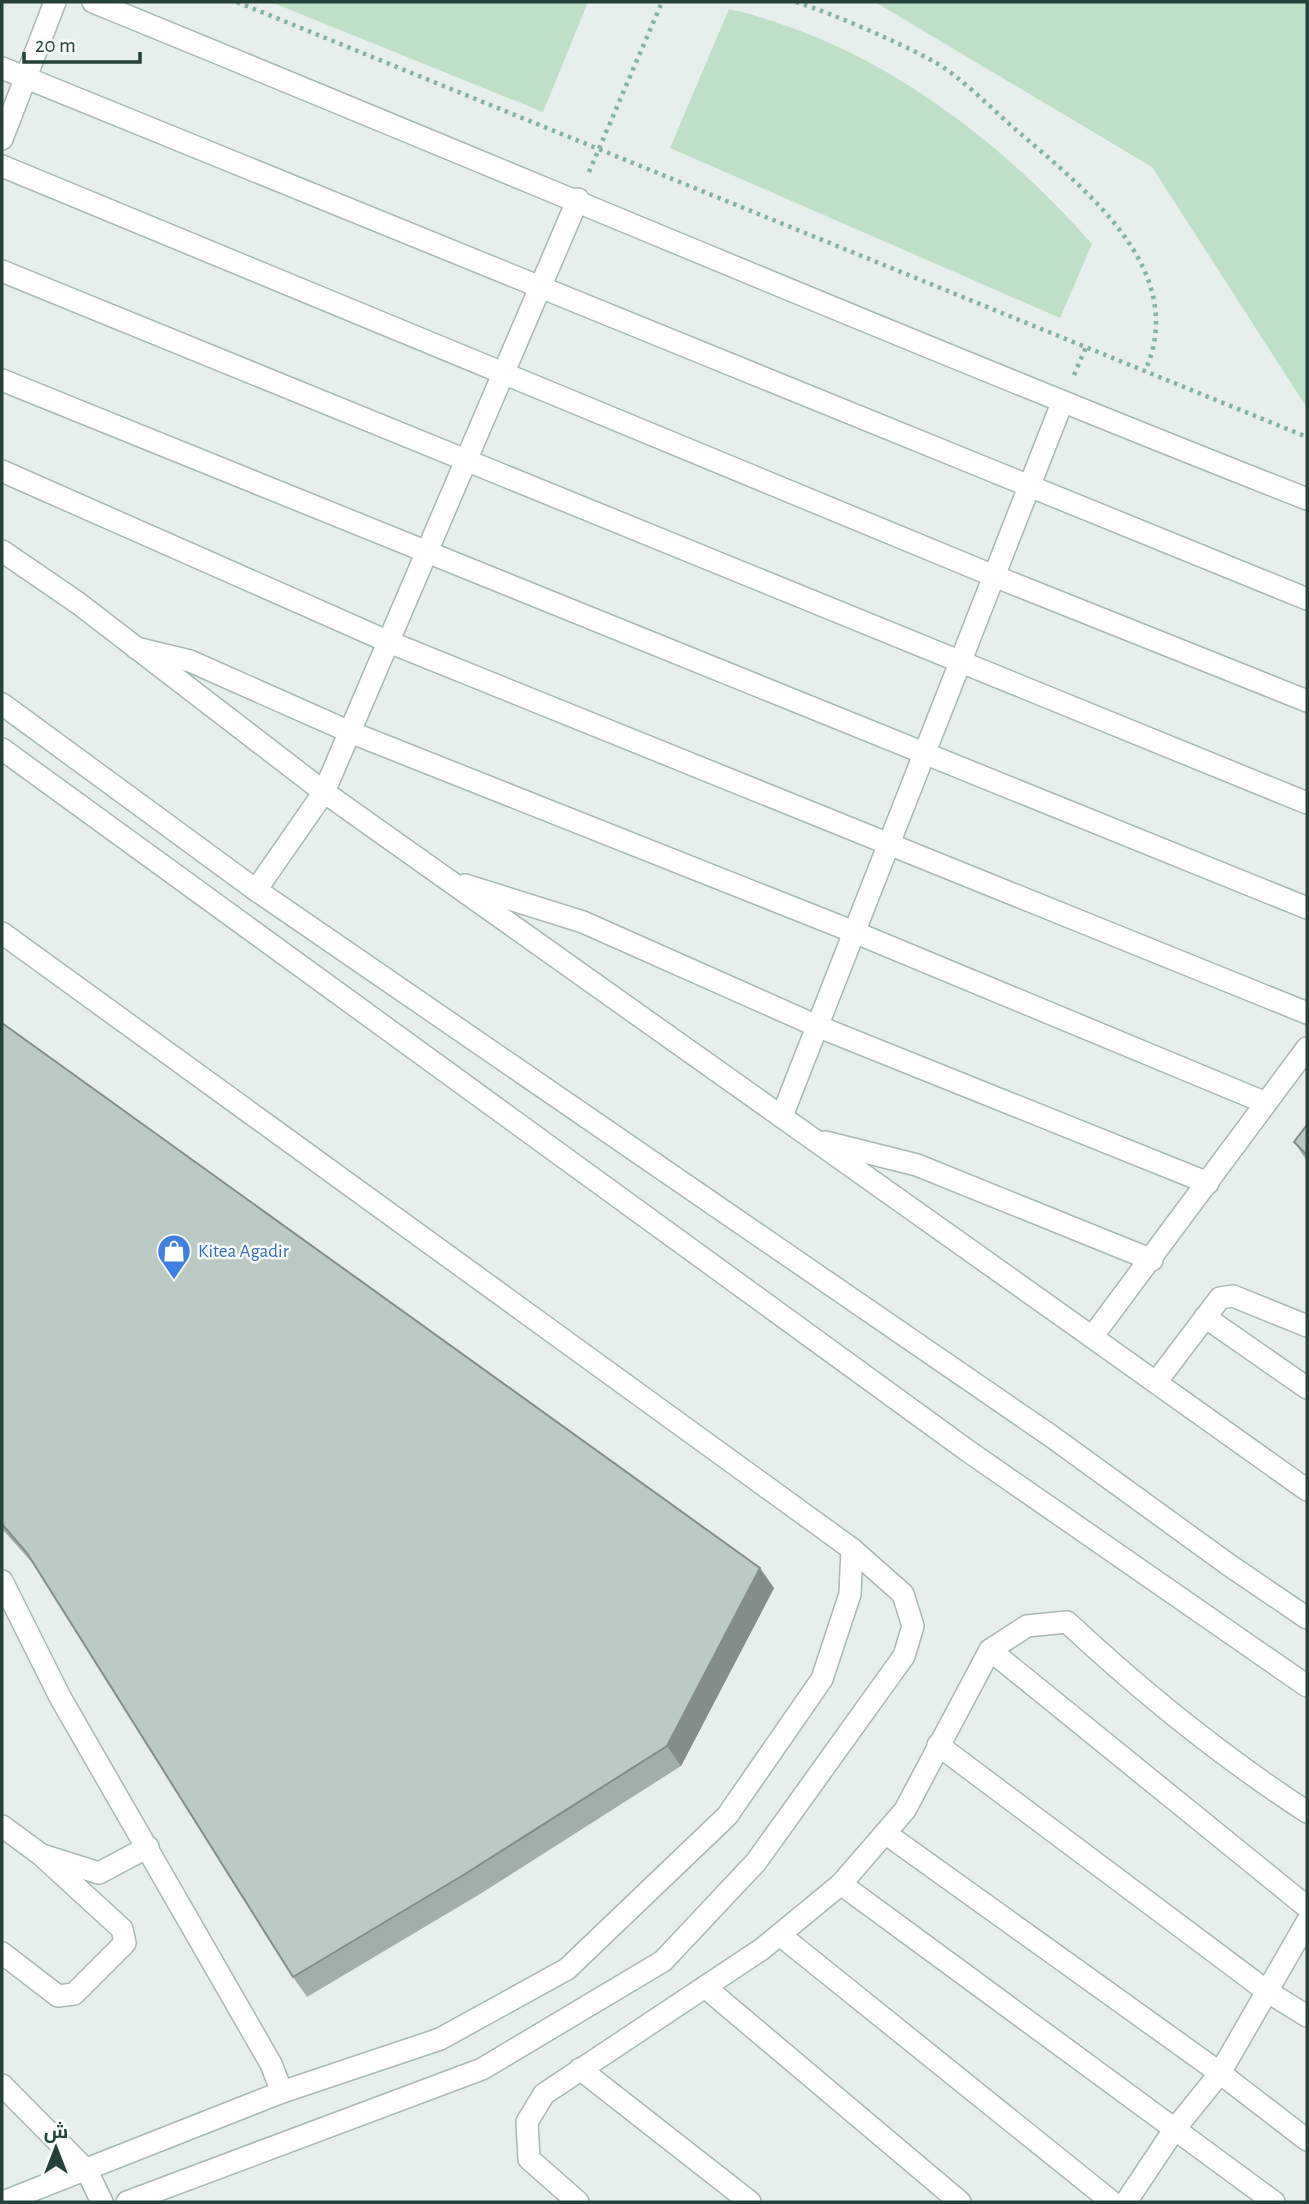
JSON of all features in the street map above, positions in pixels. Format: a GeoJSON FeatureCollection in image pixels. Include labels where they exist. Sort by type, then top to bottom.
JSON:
{"type":"FeatureCollection","features":[{"type":"Feature","properties":{"kind":"street"},"geometry":{"type":"LineString","coordinates":[[2,139],[55,2]]}},
{"type":"Feature","properties":{"kind":"street"},"geometry":{"type":"LineString","coordinates":[[93,2],[578,199],[1062,403],[1307,499]]}},
{"type":"Feature","properties":{"kind":"street"},"geometry":{"type":"LineString","coordinates":[[2,68],[1307,599]]}},
{"type":"Feature","properties":{"kind":"street"},"geometry":{"type":"LineString","coordinates":[[2,166],[994,576],[1307,701]]}},
{"type":"Feature","properties":{"kind":"street"},"geometry":{"type":"LineString","coordinates":[[256,890],[324,792],[578,199]]}},
{"type":"Feature","properties":{"kind":"street"},"geometry":{"type":"LineString","coordinates":[[2,271],[1307,803]]}},
{"type":"Feature","properties":{"kind":"street"},"geometry":{"type":"LineString","coordinates":[[2,380],[1307,908]]}},
{"type":"Feature","properties":{"kind":"street"},"geometry":{"type":"LineString","coordinates":[[782,1116],[1062,403]]}},
{"type":"Feature","properties":{"kind":"street"},"geometry":{"type":"LineString","coordinates":[[2,471],[389,642],[1307,1013]]}},
{"type":"Feature","properties":{"kind":"street"},"geometry":{"type":"LineString","coordinates":[[2,551],[78,603],[324,792],[1307,1490]]}},
{"type":"Feature","properties":{"kind":"street"},"geometry":{"type":"LineString","coordinates":[[136,648],[190,661],[350,732],[854,932],[1266,1102]]}},
{"type":"Feature","properties":{"kind":"street"},"geometry":{"type":"LineString","coordinates":[[2,704],[256,890],[1051,1436],[1229,1565],[1305,1613]]}},
{"type":"Feature","properties":{"kind":"street"},"geometry":{"type":"LineString","coordinates":[[2,749],[956,1443],[1307,1686]]}},
{"type":"Feature","properties":{"kind":"street"},"geometry":{"type":"LineString","coordinates":[[446,879],[583,922],[817,1026],[1208,1183]]}},
{"type":"Feature","properties":{"kind":"street"},"geometry":{"type":"LineString","coordinates":[[2,933],[852,1549],[904,1594],[914,1626],[904,1656],[756,1862],[663,1961],[482,2069],[127,2202]]}},
{"type":"Feature","properties":{"kind":"street"},"geometry":{"type":"LineString","coordinates":[[1092,1336],[1152,1260],[1307,1048]]}},
{"type":"Feature","properties":{"kind":"street"},"geometry":{"type":"LineString","coordinates":[[813,1140],[917,1165],[1152,1260]]}},
{"type":"Feature","properties":{"kind":"street"},"geometry":{"type":"LineString","coordinates":[[1157,1381],[1220,1298],[1233,1296],[1307,1326]]}},
{"type":"Feature","properties":{"kind":"street"},"geometry":{"type":"LineString","coordinates":[[1205,1317],[1307,1388]]}},
{"type":"Feature","properties":{"kind":"street"},"geometry":{"type":"LineString","coordinates":[[3,2202],[282,2092],[440,2039],[566,1969],[727,1816],[822,1679],[850,1594],[852,1549]]}},
{"type":"Feature","properties":{"kind":"street"},"geometry":{"type":"LineString","coordinates":[[2,1581],[60,1696],[271,2064],[282,2092]]}},
{"type":"Feature","properties":{"kind":"street"},"geometry":{"type":"LineString","coordinates":[[578,2202],[529,2160],[527,2122],[544,2094],[780,1935],[841,1884],[905,1810],[990,1650],[1027,1626],[1067,1622],[1113,1665],[1239,1768],[1307,1812]]}},
{"type":"Feature","properties":{"kind":"street"},"geometry":{"type":"LineString","coordinates":[[990,1650],[1307,1907]]}},
{"type":"Feature","properties":{"kind":"street"},"geometry":{"type":"LineString","coordinates":[[938,1745],[1268,1992],[1307,2016]]}},
{"type":"Feature","properties":{"kind":"street"},"geometry":{"type":"LineString","coordinates":[[2,1826],[40,1854],[122,1929],[125,1943],[74,1994],[58,1996],[2,1953]]}},
{"type":"Feature","properties":{"kind":"street"},"geometry":{"type":"LineString","coordinates":[[885,1833],[1220,2073],[1307,2140]]}},
{"type":"Feature","properties":{"kind":"street"},"geometry":{"type":"LineString","coordinates":[[40,1854],[99,1873],[148,1847]]}},
{"type":"Feature","properties":{"kind":"street"},"geometry":{"type":"LineString","coordinates":[[841,1884],[1274,2202]]}},
{"type":"Feature","properties":{"kind":"street"},"geometry":{"type":"LineString","coordinates":[[1126,2202],[1174,2130],[1220,2073],[1307,1922]]}},
{"type":"Feature","properties":{"kind":"street"},"geometry":{"type":"LineString","coordinates":[[780,1935],[1112,2202]]}},
{"type":"Feature","properties":{"kind":"street"},"geometry":{"type":"LineString","coordinates":[[705,1987],[960,2202]]}},
{"type":"Feature","properties":{"kind":"street"},"geometry":{"type":"LineString","coordinates":[[580,2069],[750,2202]]}},
{"type":"Feature","properties":{"kind":"street"},"geometry":{"type":"LineString","coordinates":[[2,2085],[87,2171],[102,2202]]}},
{"type":"Feature","properties":{"kind":"path"},"geometry":{"type":"LineString","coordinates":[[237,2],[1307,437]]}},
{"type":"Feature","properties":{"kind":"path"},"geometry":{"type":"LineString","coordinates":[[578,199],[662,2]]}},
{"type":"Feature","properties":{"kind":"path"},"geometry":{"type":"LineString","coordinates":[[796,2],[934,62],[1095,198],[1121,232],[1143,268],[1154,296],[1155,342],[1145,371]]}},
{"type":"Feature","properties":{"kind":"green space"},"geometry":{"type":"Polygon","coordinates":[[[271,2],[588,2],[543,112],[271,2]]]}},
{"type":"Feature","properties":{"kind":"green space"},"geometry":{"type":"Polygon","coordinates":[[[875,2],[1307,2],[1307,408],[1152,167],[875,2]]]}},
{"type":"Feature","properties":{"kind":"green space"},"geometry":{"type":"Polygon","coordinates":[[[729,9],[782,24],[832,44],[881,69],[929,98],[1016,167],[1092,244],[1060,318],[670,148],[729,9]]]}},
{"type":"Feature","properties":{"kind":"building","name":"Kitea Agadir"},"geometry":{"type":"Polygon","coordinates":[[[2,1023],[760,1568],[667,1746],[465,1874],[293,1977],[27,1553],[2,1524],[2,1023]]]}},
{"type":"Feature","properties":{"kind":"building"},"geometry":{"type":"Polygon","coordinates":[[[1307,1125],[1307,1155],[1294,1142],[1307,1125]]]}},
{"type":"Feature","properties":{"kind":"place","name":"Kitea Agadir"},"geometry":{"type":"Point","coordinates":[174,1281]}}]}
